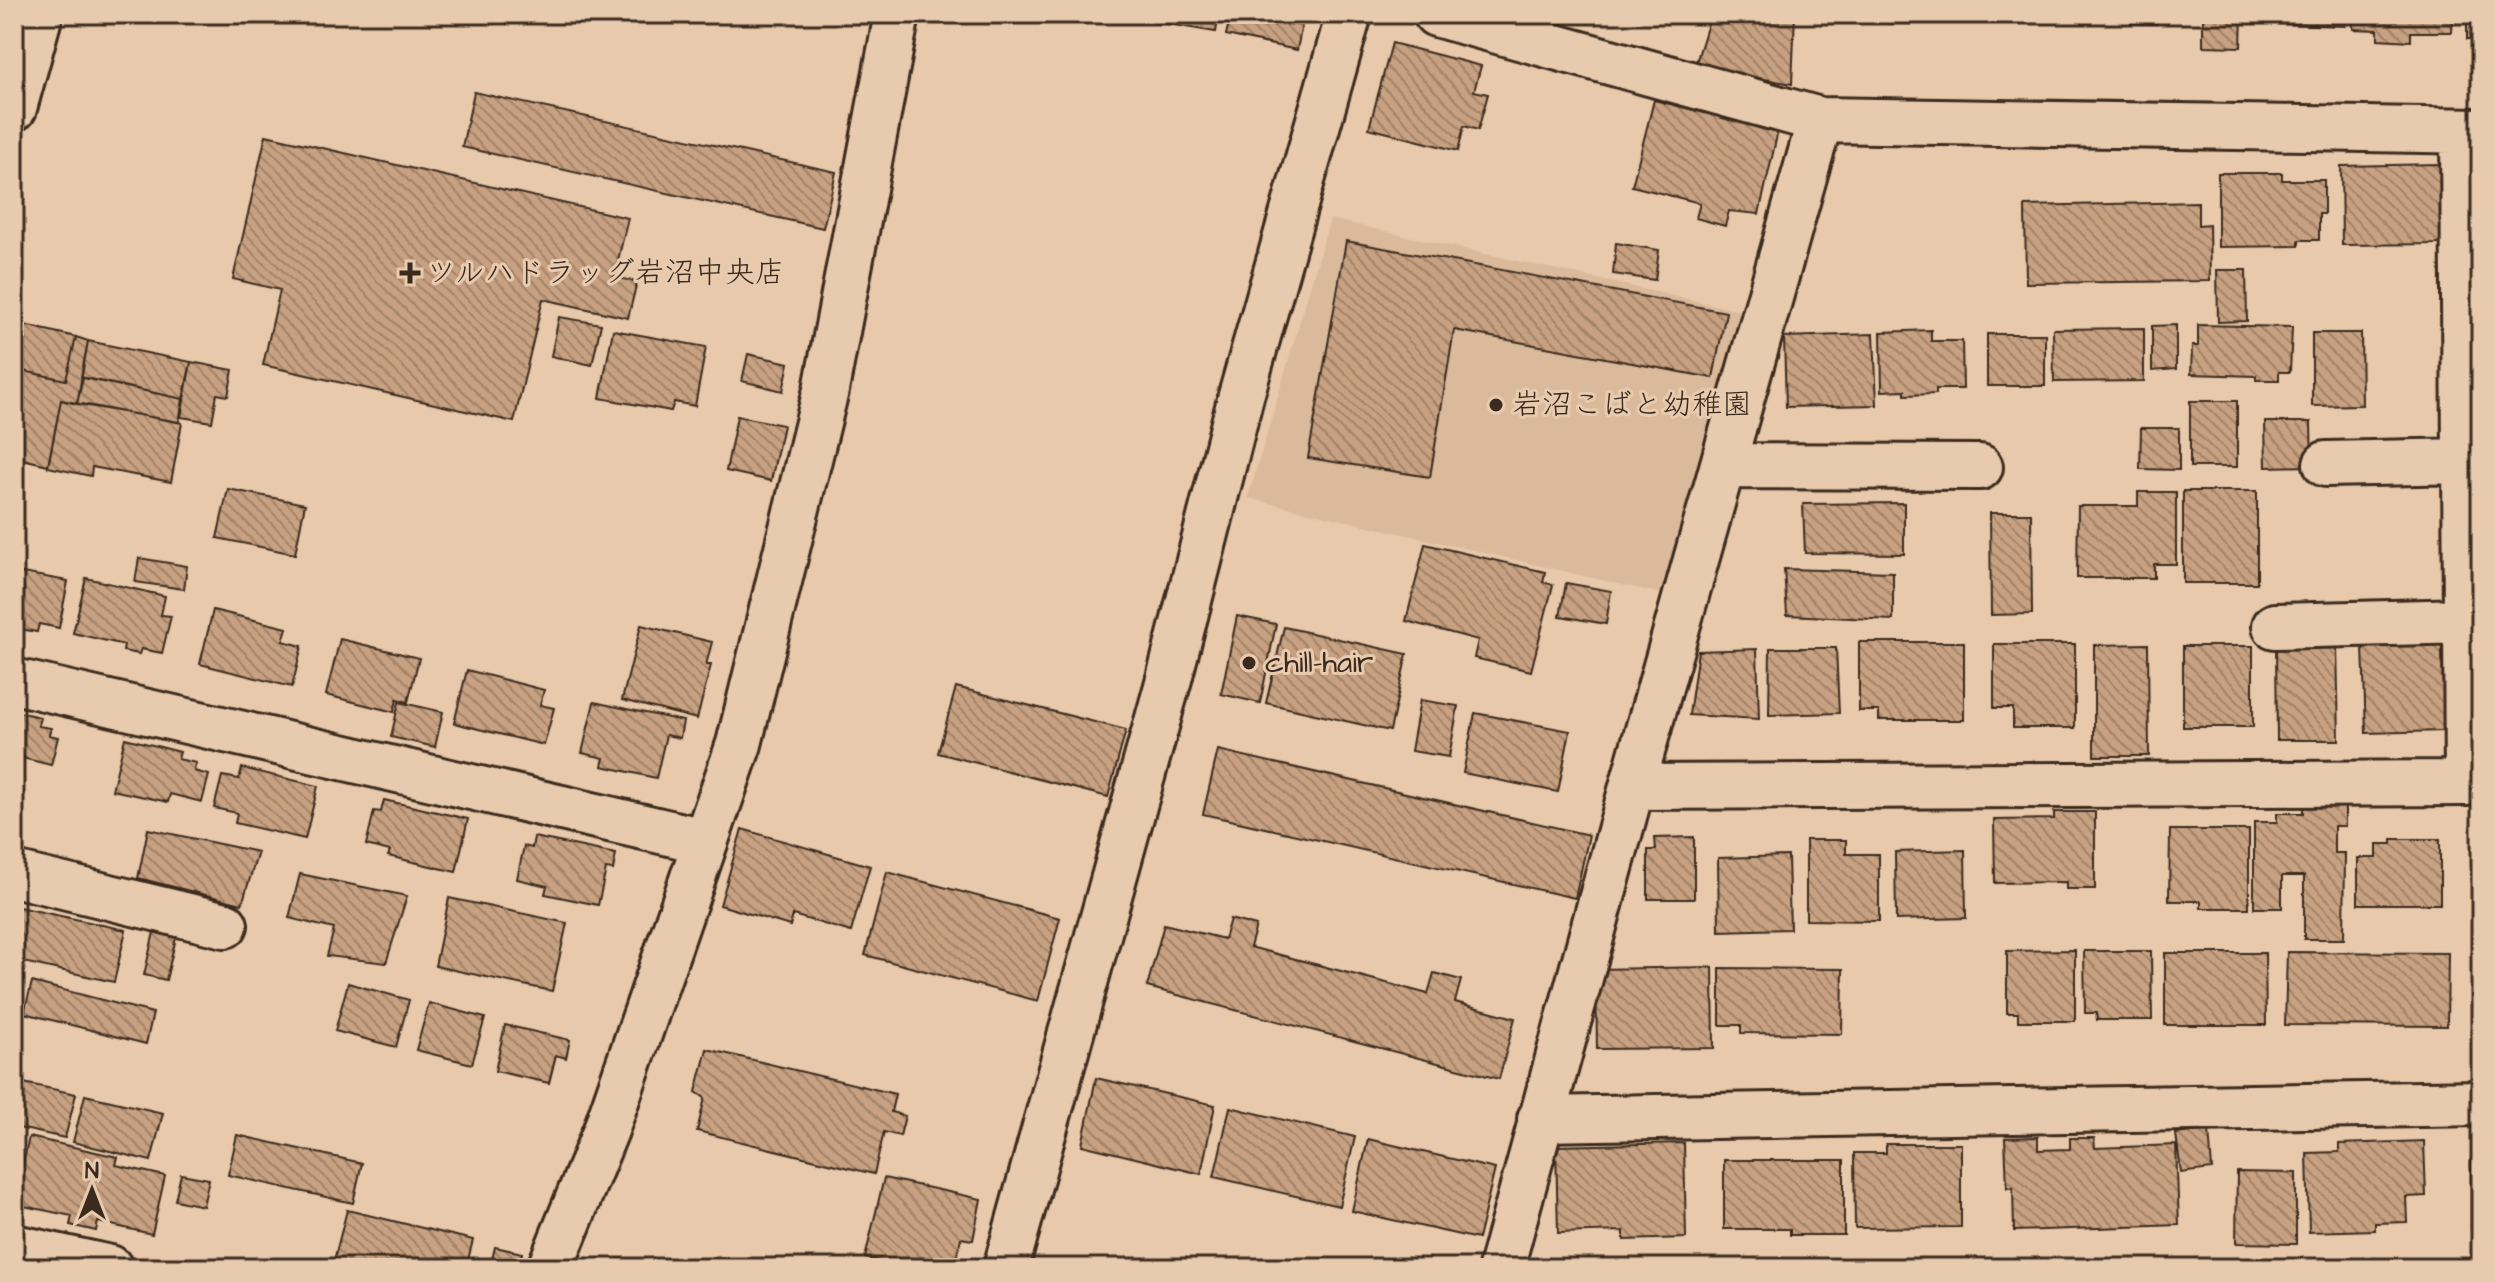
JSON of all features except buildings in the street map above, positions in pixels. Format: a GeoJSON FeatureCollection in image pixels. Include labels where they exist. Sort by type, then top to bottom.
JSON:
{"type":"FeatureCollection","features":[{"type":"Feature","properties":{"kind":"street"},"geometry":{"type":"LineString","coordinates":[[14,108],[40,14]]}},
{"type":"Feature","properties":{"kind":"street"},"geometry":{"type":"LineString","coordinates":[[550,1268],[606,1130],[739,744],[826,390],[897,14]]}},
{"type":"Feature","properties":{"kind":"street"},"geometry":{"type":"LineString","coordinates":[[1006,1268],[1169,679],[1241,396],[1349,14]]}},
{"type":"Feature","properties":{"kind":"street"},"geometry":{"type":"LineString","coordinates":[[1436,14],[1820,120],[2472,131],[2465,461],[2467,783],[1632,787]]}},
{"type":"Feature","properties":{"kind":"street"},"geometry":{"type":"LineString","coordinates":[[1501,1268],[1632,787],[1820,120]]}},
{"type":"Feature","properties":{"kind":"street"},"geometry":{"type":"LineString","coordinates":[[2326,464],[2465,461]]}},
{"type":"Feature","properties":{"kind":"street"},"geometry":{"type":"LineString","coordinates":[[1723,466],[1980,467]]}},
{"type":"Feature","properties":{"kind":"street"},"geometry":{"type":"LineString","coordinates":[[2275,626],[2466,621]]}},
{"type":"Feature","properties":{"kind":"street"},"geometry":{"type":"LineString","coordinates":[[14,681],[704,841]]}},
{"type":"Feature","properties":{"kind":"street"},"geometry":{"type":"LineString","coordinates":[[14,874],[225,925]]}},
{"type":"Feature","properties":{"kind":"street"},"geometry":{"type":"LineString","coordinates":[[1540,1119],[2481,1103]]}},
{"type":"Feature","properties":{"kind":"street"},"geometry":{"type":"LineString","coordinates":[[14,1247],[110,1268]]}},
{"type":"Feature","properties":{"kind":"shaded area","name":"岩沼こばと幼稚園"},"geometry":{"type":"Polygon","coordinates":[[[1330,219],[1741,311],[1666,595],[1248,498],[1330,219]]]}},
{"type":"Feature","properties":{"kind":"place","name":"ツルハドラッグ岩沼中央店"},"geometry":{"type":"Point","coordinates":[410,273]}},
{"type":"Feature","properties":{"kind":"place","name":"岩沼こばと幼稚園"},"geometry":{"type":"Point","coordinates":[1496,405]}},
{"type":"Feature","properties":{"kind":"place","name":"chill−hair"},"geometry":{"type":"Point","coordinates":[1249,663]}}]}
